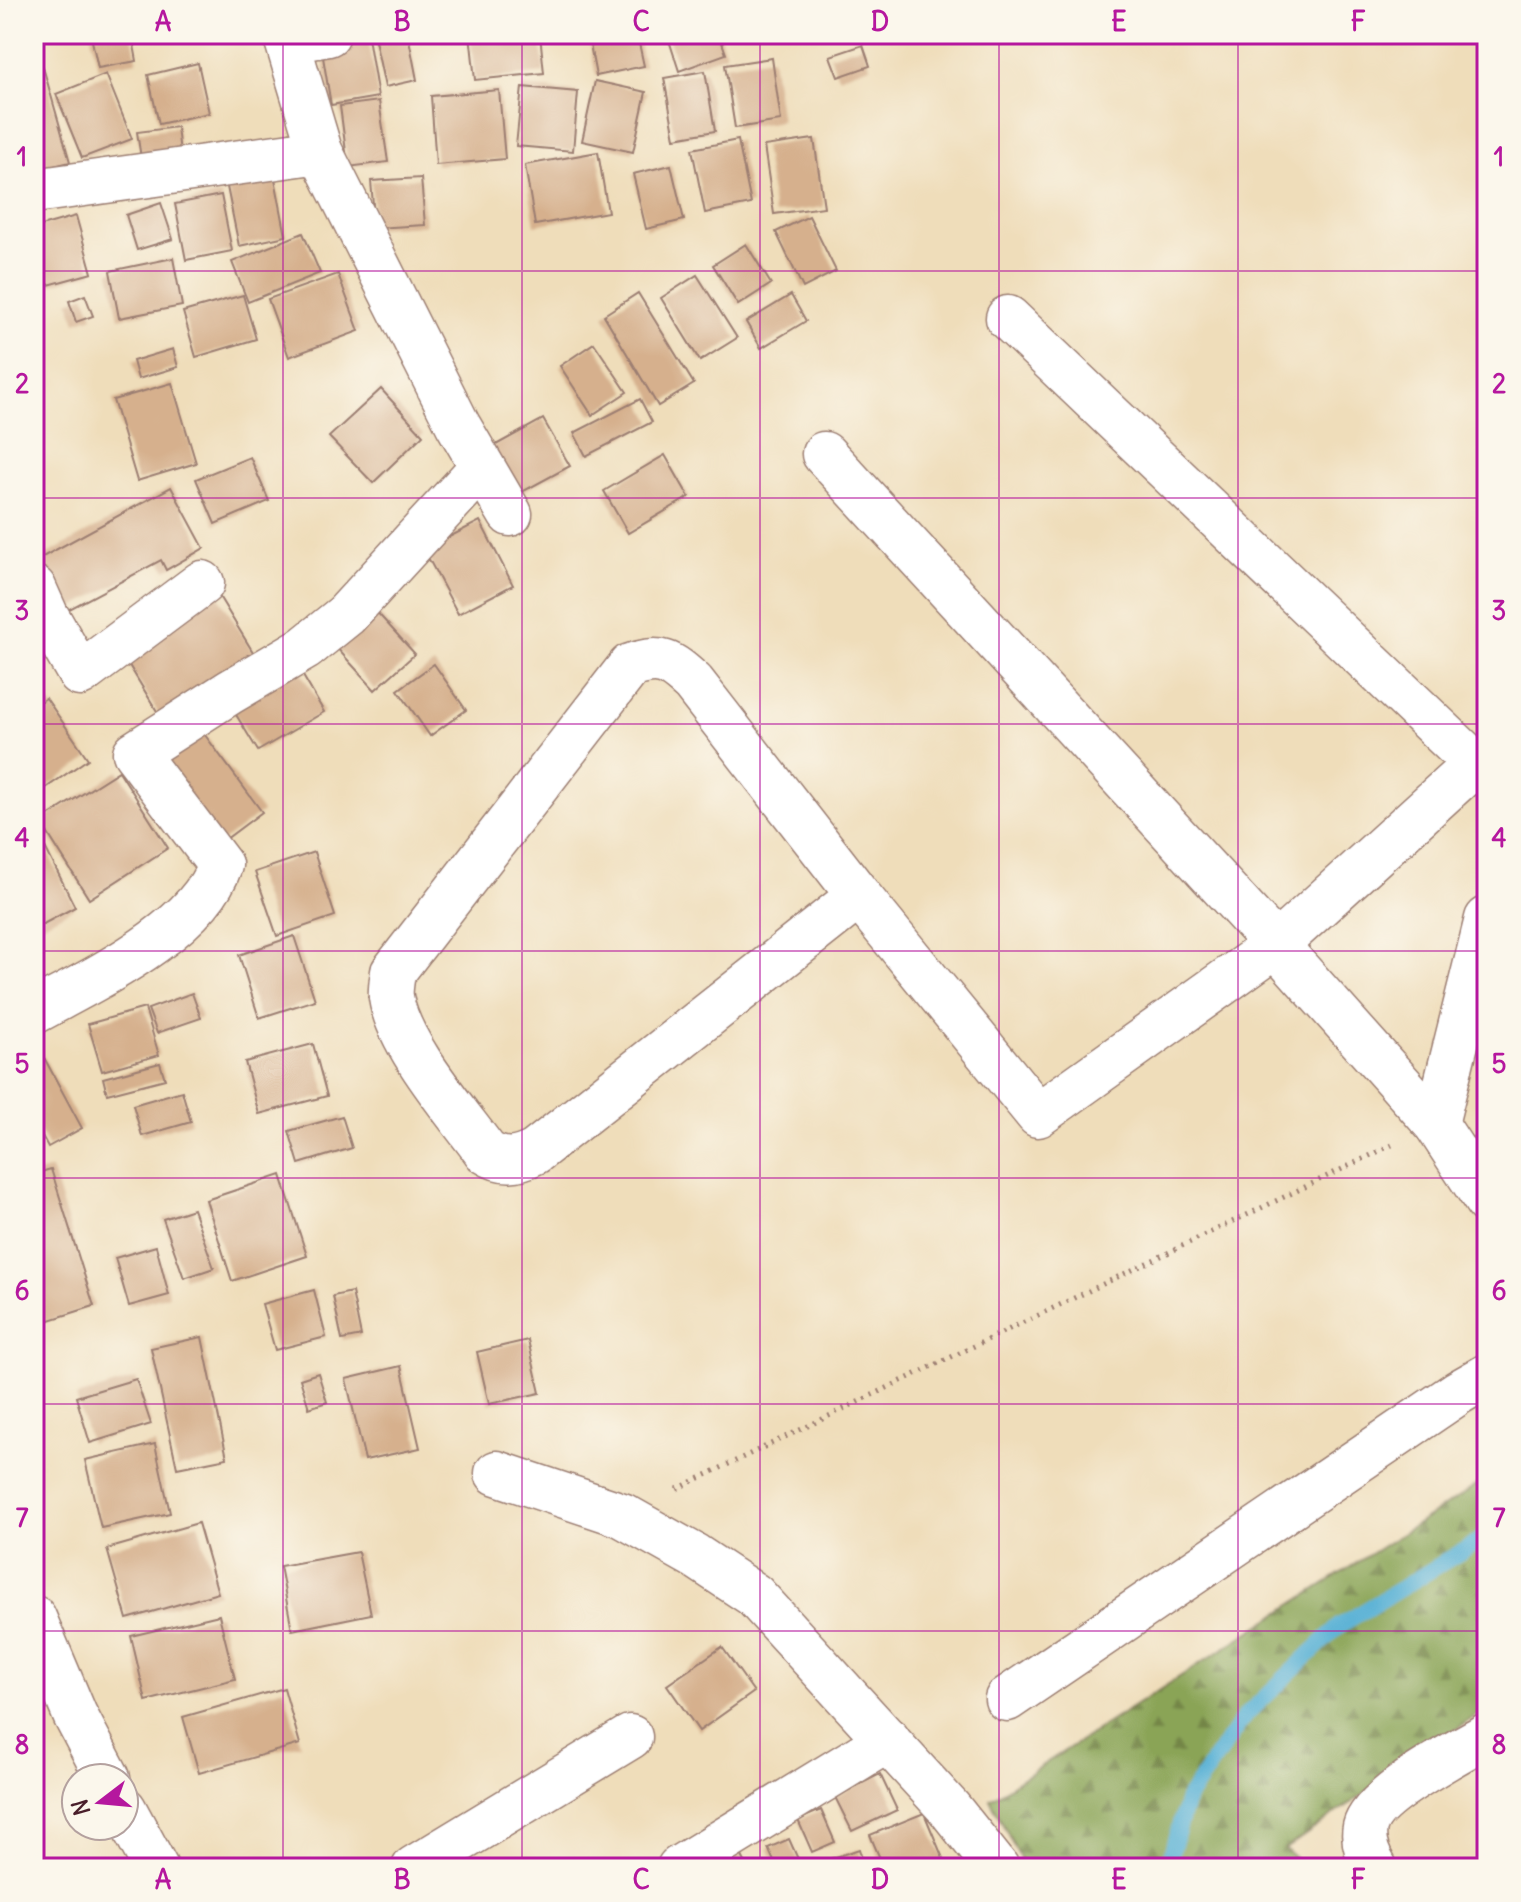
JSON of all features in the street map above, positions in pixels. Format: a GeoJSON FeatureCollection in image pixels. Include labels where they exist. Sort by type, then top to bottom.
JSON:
{"type":"FeatureCollection","features":[{"type":"Feature","properties":{"kind":"street"},"geometry":{"type":"LineString","coordinates":[[300,36],[320,151],[458,425],[510,514]]}},
{"type":"Feature","properties":{"kind":"street"},"geometry":{"type":"LineString","coordinates":[[34,191],[320,151]]}},
{"type":"Feature","properties":{"kind":"street"},"geometry":{"type":"LineString","coordinates":[[859,896],[548,1142],[522,1159],[495,1158],[486,1152],[417,1056],[390,996],[393,972],[630,666],[646,661],[661,660],[693,683],[859,896],[1038,1115],[1276,945],[1481,770],[1008,318]]}},
{"type":"Feature","properties":{"kind":"street"},"geometry":{"type":"LineString","coordinates":[[824,454],[1276,945],[1436,1124],[1487,1202]]}},
{"type":"Feature","properties":{"kind":"street"},"geometry":{"type":"LineString","coordinates":[[34,1012],[152,944],[199,902],[213,885],[220,865],[135,753],[305,648],[346,615],[482,467]]}},
{"type":"Feature","properties":{"kind":"street"},"geometry":{"type":"LineString","coordinates":[[34,588],[80,674],[202,583]]}},
{"type":"Feature","properties":{"kind":"street"},"geometry":{"type":"LineString","coordinates":[[1436,1124],[1487,919]]}},
{"type":"Feature","properties":{"kind":"street"},"geometry":{"type":"LineString","coordinates":[[1007,1699],[1487,1376]]}},
{"type":"Feature","properties":{"kind":"street"},"geometry":{"type":"LineString","coordinates":[[497,1473],[622,1515],[695,1556],[754,1595],[949,1808],[997,1868]]}},
{"type":"Feature","properties":{"kind":"street"},"geometry":{"type":"LineString","coordinates":[[34,1618],[75,1715],[100,1762]]}},
{"type":"Feature","properties":{"kind":"street"},"geometry":{"type":"LineString","coordinates":[[1375,1868],[1366,1852],[1364,1828],[1372,1812],[1417,1776],[1487,1735]]}},
{"type":"Feature","properties":{"kind":"street"},"geometry":{"type":"LineString","coordinates":[[414,1868],[630,1737]]}},
{"type":"Feature","properties":{"kind":"street"},"geometry":{"type":"LineString","coordinates":[[679,1868],[888,1740]]}},
{"type":"Feature","properties":{"kind":"street"},"geometry":{"type":"LineString","coordinates":[[140,1838],[156,1868]]}},
{"type":"Feature","properties":{"kind":"path"},"geometry":{"type":"LineString","coordinates":[[622,1515],[1436,1124]]}},
{"type":"Feature","properties":{"kind":"green space"},"geometry":{"type":"Polygon","coordinates":[[[1487,1479],[1487,1708],[1285,1849],[1306,1868],[1025,1868],[990,1799],[1487,1479]]]}},
{"type":"Feature","properties":{"kind":"building"},"geometry":{"type":"Polygon","coordinates":[[[132,34],[137,61],[98,68],[91,36],[132,34]]]}},
{"type":"Feature","properties":{"kind":"building"},"geometry":{"type":"Polygon","coordinates":[[[408,34],[417,80],[385,87],[375,40],[408,34]]]}},
{"type":"Feature","properties":{"kind":"building"},"geometry":{"type":"Polygon","coordinates":[[[470,34],[540,34],[544,73],[475,80],[470,34]]]}},
{"type":"Feature","properties":{"kind":"building"},"geometry":{"type":"Polygon","coordinates":[[[588,34],[637,34],[644,66],[596,76],[588,34]]]}},
{"type":"Feature","properties":{"kind":"building"},"geometry":{"type":"Polygon","coordinates":[[[667,34],[719,34],[726,54],[679,71],[667,34]]]}},
{"type":"Feature","properties":{"kind":"building"},"geometry":{"type":"Polygon","coordinates":[[[368,37],[378,97],[331,105],[321,45],[368,37]]]}},
{"type":"Feature","properties":{"kind":"building"},"geometry":{"type":"Polygon","coordinates":[[[863,45],[870,66],[838,77],[830,56],[863,45]]]}},
{"type":"Feature","properties":{"kind":"building"},"geometry":{"type":"Polygon","coordinates":[[[772,58],[781,121],[735,128],[725,65],[772,58]]]}},
{"type":"Feature","properties":{"kind":"building"},"geometry":{"type":"Polygon","coordinates":[[[198,63],[209,113],[159,124],[148,75],[198,63]]]}},
{"type":"Feature","properties":{"kind":"building"},"geometry":{"type":"Polygon","coordinates":[[[43,67],[70,162],[34,171],[34,69],[43,67]]]}},
{"type":"Feature","properties":{"kind":"building"},"geometry":{"type":"Polygon","coordinates":[[[705,71],[715,131],[675,138],[664,78],[705,71]]]}},
{"type":"Feature","properties":{"kind":"building"},"geometry":{"type":"Polygon","coordinates":[[[106,74],[132,139],[82,158],[56,94],[106,74]]]}},
{"type":"Feature","properties":{"kind":"building"},"geometry":{"type":"Polygon","coordinates":[[[595,81],[646,92],[633,152],[582,141],[595,81]]]}},
{"type":"Feature","properties":{"kind":"building"},"geometry":{"type":"Polygon","coordinates":[[[522,87],[578,92],[573,151],[516,146],[522,87]]]}},
{"type":"Feature","properties":{"kind":"building"},"geometry":{"type":"Polygon","coordinates":[[[499,90],[505,159],[436,165],[431,96],[499,90]]]}},
{"type":"Feature","properties":{"kind":"building"},"geometry":{"type":"Polygon","coordinates":[[[379,101],[388,162],[348,167],[340,106],[379,101]]]}},
{"type":"Feature","properties":{"kind":"building"},"geometry":{"type":"Polygon","coordinates":[[[177,127],[180,153],[141,158],[137,132],[177,127]]]}},
{"type":"Feature","properties":{"kind":"building"},"geometry":{"type":"Polygon","coordinates":[[[814,139],[824,207],[774,214],[764,146],[814,139]]]}},
{"type":"Feature","properties":{"kind":"building"},"geometry":{"type":"Polygon","coordinates":[[[738,140],[751,204],[705,213],[692,149],[738,140]]]}},
{"type":"Feature","properties":{"kind":"building"},"geometry":{"type":"Polygon","coordinates":[[[598,152],[608,212],[535,225],[525,165],[598,152]]]}},
{"type":"Feature","properties":{"kind":"building"},"geometry":{"type":"Polygon","coordinates":[[[272,163],[286,236],[239,246],[224,172],[272,163]]]}},
{"type":"Feature","properties":{"kind":"building"},"geometry":{"type":"Polygon","coordinates":[[[671,165],[684,220],[646,229],[633,174],[671,165]]]}},
{"type":"Feature","properties":{"kind":"building"},"geometry":{"type":"Polygon","coordinates":[[[421,178],[425,225],[375,228],[371,181],[421,178]]]}},
{"type":"Feature","properties":{"kind":"building"},"geometry":{"type":"Polygon","coordinates":[[[221,195],[232,251],[186,260],[175,204],[221,195]]]}},
{"type":"Feature","properties":{"kind":"building"},"geometry":{"type":"Polygon","coordinates":[[[161,203],[173,239],[137,250],[126,215],[161,203]]]}},
{"type":"Feature","properties":{"kind":"building"},"geometry":{"type":"Polygon","coordinates":[[[76,216],[92,273],[34,289],[34,228],[76,216]]]}},
{"type":"Feature","properties":{"kind":"building"},"geometry":{"type":"Polygon","coordinates":[[[809,216],[836,271],[803,288],[776,232],[809,216]]]}},
{"type":"Feature","properties":{"kind":"building"},"geometry":{"type":"Polygon","coordinates":[[[303,233],[320,273],[248,302],[232,262],[303,233]]]}},
{"type":"Feature","properties":{"kind":"building"},"geometry":{"type":"Polygon","coordinates":[[[746,244],[771,284],[738,305],[713,265],[746,244]]]}},
{"type":"Feature","properties":{"kind":"building"},"geometry":{"type":"Polygon","coordinates":[[[173,258],[182,306],[119,318],[110,271],[173,258]]]}},
{"type":"Feature","properties":{"kind":"building"},"geometry":{"type":"Polygon","coordinates":[[[338,274],[359,331],[289,357],[268,299],[338,274]]]}},
{"type":"Feature","properties":{"kind":"building"},"geometry":{"type":"Polygon","coordinates":[[[697,275],[737,338],[700,361],[661,298],[697,275]]]}},
{"type":"Feature","properties":{"kind":"building"},"geometry":{"type":"Polygon","coordinates":[[[638,293],[694,384],[658,406],[604,315],[638,293]]]}},
{"type":"Feature","properties":{"kind":"building"},"geometry":{"type":"Polygon","coordinates":[[[85,295],[93,316],[76,322],[69,301],[85,295]]]}},
{"type":"Feature","properties":{"kind":"building"},"geometry":{"type":"Polygon","coordinates":[[[243,295],[256,339],[196,357],[183,312],[243,295]]]}},
{"type":"Feature","properties":{"kind":"building"},"geometry":{"type":"Polygon","coordinates":[[[791,295],[806,321],[761,348],[746,322],[791,295]]]}},
{"type":"Feature","properties":{"kind":"building"},"geometry":{"type":"Polygon","coordinates":[[[594,343],[627,392],[592,415],[560,366],[594,343]]]}},
{"type":"Feature","properties":{"kind":"building"},"geometry":{"type":"Polygon","coordinates":[[[173,349],[178,367],[138,379],[133,361],[173,349]]]}},
{"type":"Feature","properties":{"kind":"building"},"geometry":{"type":"Polygon","coordinates":[[[172,383],[196,463],[137,481],[113,400],[172,383]]]}},
{"type":"Feature","properties":{"kind":"building"},"geometry":{"type":"Polygon","coordinates":[[[381,389],[423,435],[373,483],[329,437],[381,389]]]}},
{"type":"Feature","properties":{"kind":"building"},"geometry":{"type":"Polygon","coordinates":[[[640,399],[652,422],[586,456],[574,433],[640,399]]]}},
{"type":"Feature","properties":{"kind":"building"},"geometry":{"type":"Polygon","coordinates":[[[543,419],[570,466],[511,498],[485,451],[543,419]]]}},
{"type":"Feature","properties":{"kind":"building"},"geometry":{"type":"Polygon","coordinates":[[[665,455],[689,497],[628,533],[604,491],[665,455]]]}},
{"type":"Feature","properties":{"kind":"building"},"geometry":{"type":"Polygon","coordinates":[[[250,457],[269,501],[215,524],[196,479],[250,457]]]}},
{"type":"Feature","properties":{"kind":"building"},"geometry":{"type":"Polygon","coordinates":[[[171,487],[204,548],[166,570],[161,560],[64,612],[37,560],[171,487]]]}},
{"type":"Feature","properties":{"kind":"building"},"geometry":{"type":"Polygon","coordinates":[[[480,521],[513,585],[458,614],[424,550],[480,521]]]}},
{"type":"Feature","properties":{"kind":"building"},"geometry":{"type":"Polygon","coordinates":[[[217,593],[259,662],[163,721],[121,652],[217,593]]]}},
{"type":"Feature","properties":{"kind":"building"},"geometry":{"type":"Polygon","coordinates":[[[374,609],[415,654],[375,690],[335,646],[374,609]]]}},
{"type":"Feature","properties":{"kind":"building"},"geometry":{"type":"Polygon","coordinates":[[[434,664],[466,710],[430,736],[398,690],[434,664]]]}},
{"type":"Feature","properties":{"kind":"building"},"geometry":{"type":"Polygon","coordinates":[[[299,669],[324,712],[258,751],[232,708],[299,669]]]}},
{"type":"Feature","properties":{"kind":"building"},"geometry":{"type":"Polygon","coordinates":[[[46,698],[88,759],[34,796],[34,706],[46,698]]]}},
{"type":"Feature","properties":{"kind":"building"},"geometry":{"type":"Polygon","coordinates":[[[199,727],[262,812],[218,845],[154,761],[199,727]]]}},
{"type":"Feature","properties":{"kind":"building"},"geometry":{"type":"Polygon","coordinates":[[[119,771],[168,848],[89,899],[40,821],[119,771]]]}},
{"type":"Feature","properties":{"kind":"building"},"geometry":{"type":"Polygon","coordinates":[[[41,839],[75,907],[34,929],[34,843],[41,839]]]}},
{"type":"Feature","properties":{"kind":"building"},"geometry":{"type":"Polygon","coordinates":[[[314,852],[335,916],[277,936],[255,872],[314,852]]]}},
{"type":"Feature","properties":{"kind":"building"},"geometry":{"type":"Polygon","coordinates":[[[294,936],[315,1000],[259,1018],[239,955],[294,936]]]}},
{"type":"Feature","properties":{"kind":"building"},"geometry":{"type":"Polygon","coordinates":[[[192,993],[201,1018],[157,1033],[148,1009],[192,993]]]}},
{"type":"Feature","properties":{"kind":"building"},"geometry":{"type":"Polygon","coordinates":[[[145,1008],[159,1055],[102,1071],[88,1024],[145,1008]]]}},
{"type":"Feature","properties":{"kind":"building"},"geometry":{"type":"Polygon","coordinates":[[[313,1044],[327,1096],[259,1114],[245,1062],[313,1044]]]}},
{"type":"Feature","properties":{"kind":"building"},"geometry":{"type":"Polygon","coordinates":[[[41,1052],[82,1128],[48,1147],[34,1121],[34,1055],[41,1052]]]}},
{"type":"Feature","properties":{"kind":"building"},"geometry":{"type":"Polygon","coordinates":[[[160,1063],[165,1079],[107,1094],[103,1078],[160,1063]]]}},
{"type":"Feature","properties":{"kind":"building"},"geometry":{"type":"Polygon","coordinates":[[[182,1091],[191,1122],[142,1136],[133,1105],[182,1091]]]}},
{"type":"Feature","properties":{"kind":"building"},"geometry":{"type":"Polygon","coordinates":[[[342,1116],[352,1148],[299,1164],[289,1131],[342,1116]]]}},
{"type":"Feature","properties":{"kind":"building"},"geometry":{"type":"Polygon","coordinates":[[[51,1169],[94,1306],[34,1325],[34,1174],[51,1169]]]}},
{"type":"Feature","properties":{"kind":"building"},"geometry":{"type":"Polygon","coordinates":[[[281,1175],[307,1256],[232,1281],[206,1200],[281,1175]]]}},
{"type":"Feature","properties":{"kind":"building"},"geometry":{"type":"Polygon","coordinates":[[[193,1209],[214,1268],[184,1278],[163,1219],[193,1209]]]}},
{"type":"Feature","properties":{"kind":"building"},"geometry":{"type":"Polygon","coordinates":[[[156,1246],[169,1295],[129,1306],[115,1258],[156,1246]]]}},
{"type":"Feature","properties":{"kind":"building"},"geometry":{"type":"Polygon","coordinates":[[[314,1290],[326,1337],[275,1350],[262,1304],[314,1290]]]}},
{"type":"Feature","properties":{"kind":"building"},"geometry":{"type":"Polygon","coordinates":[[[352,1292],[361,1336],[342,1340],[333,1296],[352,1292]]]}},
{"type":"Feature","properties":{"kind":"building"},"geometry":{"type":"Polygon","coordinates":[[[202,1337],[227,1458],[177,1468],[151,1348],[202,1337]]]}},
{"type":"Feature","properties":{"kind":"building"},"geometry":{"type":"Polygon","coordinates":[[[528,1340],[540,1393],[489,1404],[477,1352],[528,1340]]]}},
{"type":"Feature","properties":{"kind":"building"},"geometry":{"type":"Polygon","coordinates":[[[401,1366],[420,1448],[365,1460],[346,1379],[401,1366]]]}},
{"type":"Feature","properties":{"kind":"building"},"geometry":{"type":"Polygon","coordinates":[[[318,1373],[327,1402],[309,1408],[300,1379],[318,1373]]]}},
{"type":"Feature","properties":{"kind":"building"},"geometry":{"type":"Polygon","coordinates":[[[136,1379],[151,1424],[90,1443],[76,1397],[136,1379]]]}},
{"type":"Feature","properties":{"kind":"building"},"geometry":{"type":"Polygon","coordinates":[[[155,1444],[170,1513],[101,1528],[85,1460],[155,1444]]]}},
{"type":"Feature","properties":{"kind":"building"},"geometry":{"type":"Polygon","coordinates":[[[198,1523],[218,1593],[127,1619],[107,1549],[198,1523]]]}},
{"type":"Feature","properties":{"kind":"building"},"geometry":{"type":"Polygon","coordinates":[[[358,1552],[371,1614],[292,1630],[280,1566],[358,1552]]]}},
{"type":"Feature","properties":{"kind":"building"},"geometry":{"type":"Polygon","coordinates":[[[219,1615],[235,1679],[146,1701],[131,1636],[219,1615]]]}},
{"type":"Feature","properties":{"kind":"building"},"geometry":{"type":"Polygon","coordinates":[[[722,1647],[754,1692],[699,1731],[667,1685],[722,1647]]]}},
{"type":"Feature","properties":{"kind":"building"},"geometry":{"type":"Polygon","coordinates":[[[284,1688],[300,1744],[199,1773],[183,1717],[284,1688]]]}},
{"type":"Feature","properties":{"kind":"building"},"geometry":{"type":"Polygon","coordinates":[[[880,1774],[897,1810],[852,1831],[835,1797],[880,1774]]]}},
{"type":"Feature","properties":{"kind":"building"},"geometry":{"type":"Polygon","coordinates":[[[821,1810],[835,1842],[812,1852],[798,1820],[821,1810]]]}},
{"type":"Feature","properties":{"kind":"building"},"geometry":{"type":"Polygon","coordinates":[[[924,1813],[947,1868],[884,1868],[870,1835],[924,1813]]]}},
{"type":"Feature","properties":{"kind":"building"},"geometry":{"type":"Polygon","coordinates":[[[789,1839],[802,1868],[777,1868],[768,1848],[789,1839]]]}},
{"type":"Feature","properties":{"kind":"building"},"geometry":{"type":"Polygon","coordinates":[[[859,1849],[865,1868],[833,1868],[830,1859],[859,1849]]]}},
{"type":"Feature","properties":{"kind":"building"},"geometry":{"type":"Polygon","coordinates":[[[739,1850],[748,1868],[717,1868],[739,1850]]]}},
{"type":"Feature","properties":{"kind":"waterway"},"geometry":{"type":"LineString","coordinates":[[1167,1868],[1187,1799],[1244,1717],[1339,1626],[1487,1536]]}}]}
